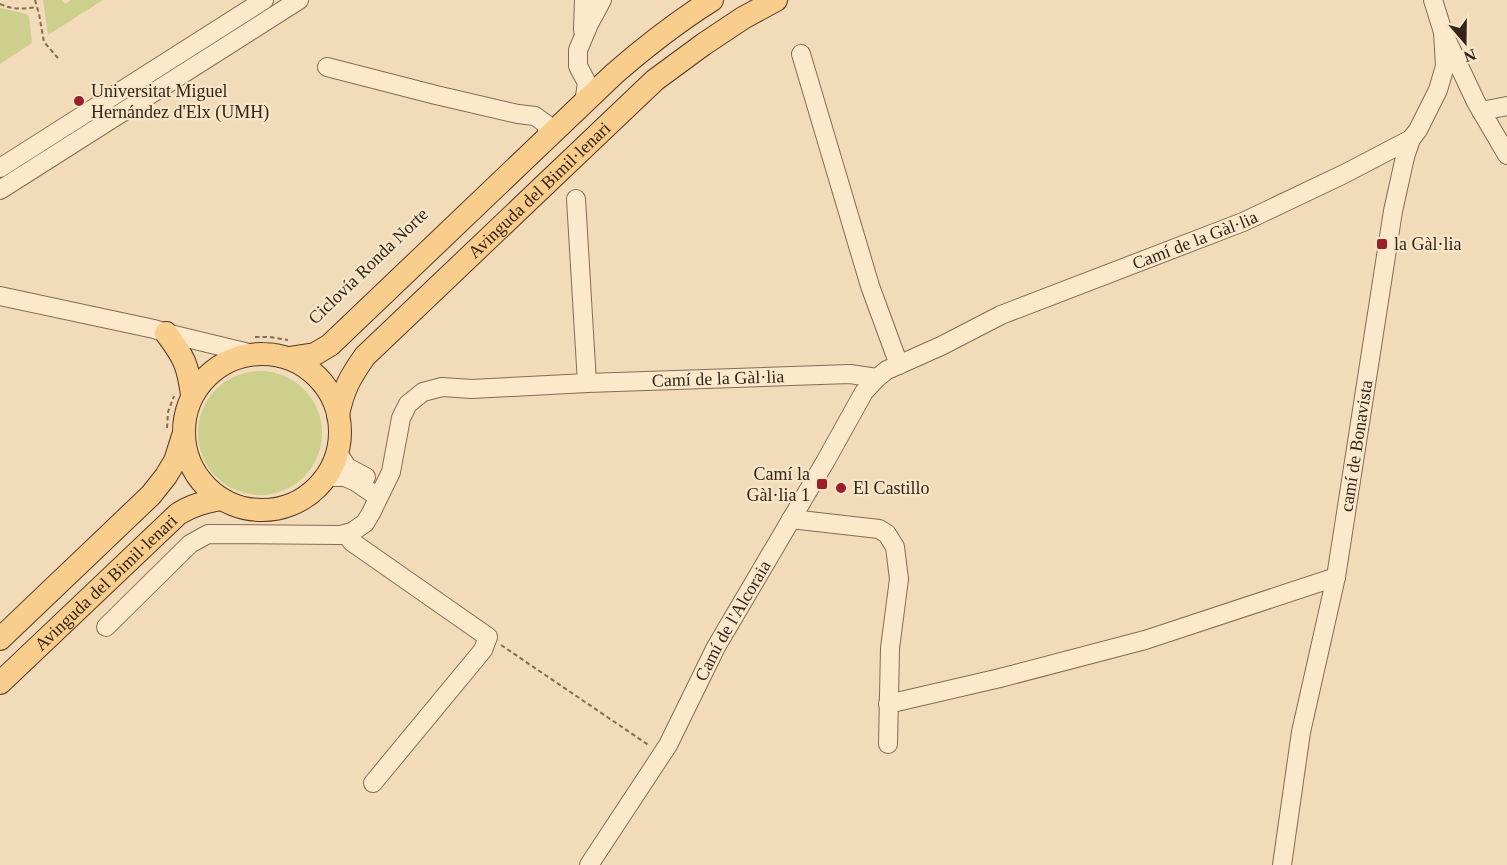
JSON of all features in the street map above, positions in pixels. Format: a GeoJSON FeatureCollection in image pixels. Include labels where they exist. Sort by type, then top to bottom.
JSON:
{"type":"FeatureCollection","features":[{"type":"Feature","properties":{"kind":"main road","name":"Avinguda del Bimil·lenari"},"geometry":{"type":"LineString","coordinates":[[291,348],[315,354],[330,345],[643,49],[712,0]]}},
{"type":"Feature","properties":{"kind":"main road","name":"Avinguda del Bimil·lenari"},"geometry":{"type":"LineString","coordinates":[[338,415],[342,396],[349,380],[365,356],[503,223],[655,80],[743,18],[776,0]]}},
{"type":"Feature","properties":{"kind":"main road"},"geometry":{"type":"LineString","coordinates":[[166,333],[188,368],[183,395],[184,418],[175,432],[200,480],[221,499],[249,509],[267,510],[281,507],[309,494],[325,477],[338,453],[336,406],[328,390],[291,348],[272,354],[255,345],[238,357],[220,365],[183,395]]}},
{"type":"Feature","properties":{"kind":"main road","name":"Avinguda del Bimil·lenari"},"geometry":{"type":"LineString","coordinates":[[0,639],[151,495],[175,461],[175,432]]}},
{"type":"Feature","properties":{"kind":"main road","name":"Avinguda del Bimil·lenari"},"geometry":{"type":"LineString","coordinates":[[0,683],[172,519],[195,505],[221,499]]}},
{"type":"Feature","properties":{"kind":"street"},"geometry":{"type":"LineString","coordinates":[[0,168],[264,0]]}},
{"type":"Feature","properties":{"kind":"street"},"geometry":{"type":"LineString","coordinates":[[0,190],[284,5],[299,0]]}},
{"type":"Feature","properties":{"kind":"street"},"geometry":{"type":"LineString","coordinates":[[583,38],[584,0]]}},
{"type":"Feature","properties":{"kind":"street"},"geometry":{"type":"LineString","coordinates":[[584,103],[587,83],[579,66],[578,50],[602,0]]}},
{"type":"Feature","properties":{"kind":"street"},"geometry":{"type":"LineString","coordinates":[[1433,0],[1443,32],[1481,111],[1507,155]]}},
{"type":"Feature","properties":{"kind":"street","name":"camí de Bonavista"},"geometry":{"type":"LineString","coordinates":[[1282,865],[1301,732],[1336,577],[1393,211],[1411,139],[1438,90],[1445,66],[1443,32]]}},
{"type":"Feature","properties":{"kind":"street"},"geometry":{"type":"LineString","coordinates":[[801,54],[870,286],[899,365]]}},
{"type":"Feature","properties":{"kind":"street"},"geometry":{"type":"LineString","coordinates":[[327,67],[447,98],[534,116],[546,124],[549,136]]}},
{"type":"Feature","properties":{"kind":"street"},"geometry":{"type":"LineString","coordinates":[[1481,111],[1507,106]]}},
{"type":"Feature","properties":{"kind":"street","name":"Camí de la Gàl·lia"},"geometry":{"type":"LineString","coordinates":[[346,534],[365,523],[371,513],[391,472],[401,418],[408,404],[423,392],[442,387],[472,389],[850,374],[877,378],[887,370],[941,346],[1001,315],[1243,222],[1411,139]]}},
{"type":"Feature","properties":{"kind":"street"},"geometry":{"type":"LineString","coordinates":[[576,199],[587,383]]}},
{"type":"Feature","properties":{"kind":"street"},"geometry":{"type":"LineString","coordinates":[[0,296],[166,333],[255,345]]}},
{"type":"Feature","properties":{"kind":"street","name":"Camí de l'Alcoraia"},"geometry":{"type":"LineString","coordinates":[[589,865],[668,745],[716,647],[864,392],[877,378]]}},
{"type":"Feature","properties":{"kind":"street"},"geometry":{"type":"LineString","coordinates":[[338,453],[347,466],[381,492]]}},
{"type":"Feature","properties":{"kind":"street"},"geometry":{"type":"LineString","coordinates":[[325,477],[345,477],[381,492]]}},
{"type":"Feature","properties":{"kind":"street"},"geometry":{"type":"LineString","coordinates":[[790,519],[879,529],[887,534],[895,547],[899,579],[890,648],[888,744]]}},
{"type":"Feature","properties":{"kind":"street"},"geometry":{"type":"LineString","coordinates":[[105,627],[190,544],[208,534],[346,534],[352,542],[488,637],[483,650],[373,783]]}},
{"type":"Feature","properties":{"kind":"street"},"geometry":{"type":"LineString","coordinates":[[888,704],[1000,678],[1145,640],[1336,577]]}},
{"type":"Feature","properties":{"kind":"path"},"geometry":{"type":"LineString","coordinates":[[35,0],[44,42],[58,58]]}},
{"type":"Feature","properties":{"kind":"path"},"geometry":{"type":"LineString","coordinates":[[0,4],[17,9],[37,7]]}},
{"type":"Feature","properties":{"kind":"path"},"geometry":{"type":"LineString","coordinates":[[255,345],[270,337],[291,348]]}},
{"type":"Feature","properties":{"kind":"path"},"geometry":{"type":"LineString","coordinates":[[255,345],[291,348]]}},
{"type":"Feature","properties":{"kind":"path"},"geometry":{"type":"LineString","coordinates":[[175,432],[168,412],[183,395]]}},
{"type":"Feature","properties":{"kind":"path"},"geometry":{"type":"LineString","coordinates":[[488,637],[662,754]]}},
{"type":"Feature","properties":{"kind":"green space"},"geometry":{"type":"Polygon","coordinates":[[[43,0],[62,0],[65,4],[71,0],[103,0],[48,35],[43,0]]]}},
{"type":"Feature","properties":{"kind":"green space"},"geometry":{"type":"Polygon","coordinates":[[[0,8],[27,14],[32,43],[0,64],[0,8]]]}},
{"type":"Feature","properties":{"kind":"green space"},"geometry":{"type":"Polygon","coordinates":[[[260,371],[284,376],[304,389],[317,409],[322,433],[317,457],[304,477],[284,490],[260,495],[236,490],[216,477],[203,457],[198,433],[203,409],[216,389],[236,376],[260,371]]]}},
{"type":"Feature","properties":{"kind":"place","name":"Universitat Miguel Hernández d'Elx (UMH)"},"geometry":{"type":"Point","coordinates":[79,101]}},
{"type":"Feature","properties":{"kind":"place","name":"la Gàl·lia"},"geometry":{"type":"Point","coordinates":[1382,244]}},
{"type":"Feature","properties":{"kind":"place","name":"Camí la Gàl·lia 1"},"geometry":{"type":"Point","coordinates":[822,484]}},
{"type":"Feature","properties":{"kind":"place","name":"El Castillo"},"geometry":{"type":"Point","coordinates":[841,488]}}]}
